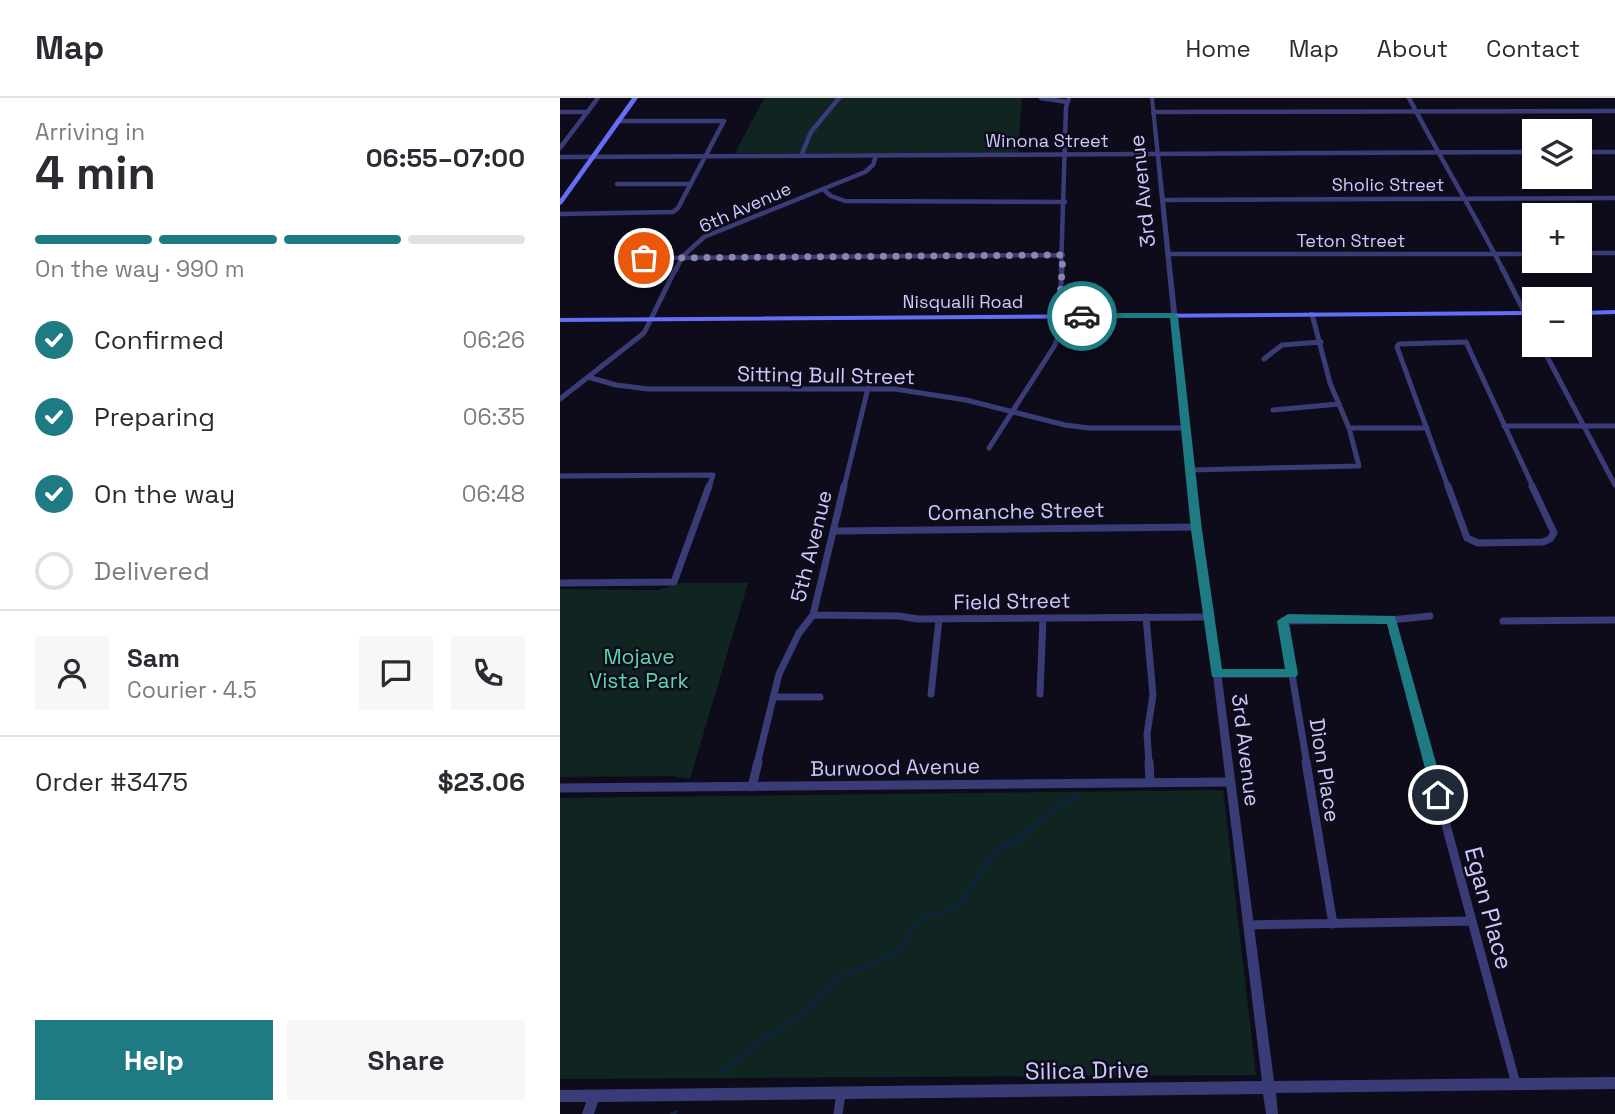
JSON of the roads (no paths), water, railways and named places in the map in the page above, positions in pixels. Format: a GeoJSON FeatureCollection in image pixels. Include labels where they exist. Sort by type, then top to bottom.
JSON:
{"type":"FeatureCollection","features":[{"type":"Feature","properties":{"kind":"main road"},"geometry":{"type":"LineString","coordinates":[[560,203],[635,98]]}},
{"type":"Feature","properties":{"kind":"main road"},"geometry":{"type":"LineString","coordinates":[[1592,313],[1615,312]]}},
{"type":"Feature","properties":{"kind":"main road","name":"Nisqualli Road"},"geometry":{"type":"LineString","coordinates":[[560,320],[1522,313]]}},
{"type":"Feature","properties":{"kind":"street"},"geometry":{"type":"LineString","coordinates":[[560,148],[598,98]]}},
{"type":"Feature","properties":{"kind":"street"},"geometry":{"type":"LineString","coordinates":[[801,156],[814,126],[839,98]]}},
{"type":"Feature","properties":{"kind":"street"},"geometry":{"type":"LineString","coordinates":[[989,448],[1055,345],[1063,255],[1068,100],[1041,98]]}},
{"type":"Feature","properties":{"kind":"street","name":"3rd Avenue"},"geometry":{"type":"LineString","coordinates":[[1152,98],[1196,527],[1210,617],[1272,1114]]}},
{"type":"Feature","properties":{"kind":"street"},"geometry":{"type":"LineString","coordinates":[[1409,98],[1437,152],[1465,197],[1522,309]]}},
{"type":"Feature","properties":{"kind":"street"},"geometry":{"type":"LineString","coordinates":[[1153,113],[1615,111]]}},
{"type":"Feature","properties":{"kind":"street"},"geometry":{"type":"LineString","coordinates":[[560,112],[588,112]]}},
{"type":"Feature","properties":{"kind":"street"},"geometry":{"type":"LineString","coordinates":[[560,214],[673,212],[678,208],[724,121],[618,121]]}},
{"type":"Feature","properties":{"kind":"street","name":"Winona Street"},"geometry":{"type":"LineString","coordinates":[[560,157],[1522,152]]}},
{"type":"Feature","properties":{"kind":"street"},"geometry":{"type":"LineString","coordinates":[[1592,152],[1615,152]]}},
{"type":"Feature","properties":{"kind":"street","name":"6th Avenue"},"geometry":{"type":"LineString","coordinates":[[560,399],[644,333],[682,257],[704,237],[865,172],[873,165],[876,156]]}},
{"type":"Feature","properties":{"kind":"street"},"geometry":{"type":"LineString","coordinates":[[617,184],[691,184]]}},
{"type":"Feature","properties":{"kind":"street"},"geometry":{"type":"LineString","coordinates":[[823,189],[831,196],[845,201],[1065,202]]}},
{"type":"Feature","properties":{"kind":"street","name":"Sholic Street"},"geometry":{"type":"LineString","coordinates":[[1162,200],[1615,198]]}},
{"type":"Feature","properties":{"kind":"street"},"geometry":{"type":"LineString","coordinates":[[1592,253],[1615,253]]}},
{"type":"Feature","properties":{"kind":"street","name":"Teton Street"},"geometry":{"type":"LineString","coordinates":[[1168,254],[1522,254]]}},
{"type":"Feature","properties":{"kind":"street"},"geometry":{"type":"LineString","coordinates":[[644,258],[1063,255]]}},
{"type":"Feature","properties":{"kind":"street"},"geometry":{"type":"LineString","coordinates":[[1191,470],[1359,466],[1349,428],[1330,383],[1312,314]]}},
{"type":"Feature","properties":{"kind":"street"},"geometry":{"type":"LineString","coordinates":[[1264,359],[1282,345],[1321,342]]}},
{"type":"Feature","properties":{"kind":"street"},"geometry":{"type":"LineString","coordinates":[[1466,342],[1504,426],[1553,533],[1550,539],[1543,542],[1472,541],[1467,538],[1397,347],[1399,344],[1466,342]]}},
{"type":"Feature","properties":{"kind":"street"},"geometry":{"type":"LineString","coordinates":[[1547,357],[1615,485]]}},
{"type":"Feature","properties":{"kind":"street","name":"Sitting Bull Street"},"geometry":{"type":"LineString","coordinates":[[589,377],[616,386],[648,389],[895,389],[943,396],[1089,428],[1185,428]]}},
{"type":"Feature","properties":{"kind":"street","name":"5th Avenue"},"geometry":{"type":"LineString","coordinates":[[752,787],[788,650],[813,615],[836,531],[868,388]]}},
{"type":"Feature","properties":{"kind":"street"},"geometry":{"type":"LineString","coordinates":[[1273,410],[1339,404]]}},
{"type":"Feature","properties":{"kind":"street"},"geometry":{"type":"LineString","coordinates":[[1504,426],[1615,426]]}},
{"type":"Feature","properties":{"kind":"street"},"geometry":{"type":"LineString","coordinates":[[1349,428],[1427,428]]}},
{"type":"Feature","properties":{"kind":"street"},"geometry":{"type":"LineString","coordinates":[[560,476],[713,475],[674,582],[560,583]]}},
{"type":"Feature","properties":{"kind":"street","name":"Comanche Street"},"geometry":{"type":"LineString","coordinates":[[836,531],[1196,527]]}},
{"type":"Feature","properties":{"kind":"street","name":"Field Street"},"geometry":{"type":"LineString","coordinates":[[813,615],[939,619],[1210,617]]}},
{"type":"Feature","properties":{"kind":"street"},"geometry":{"type":"LineString","coordinates":[[1391,620],[1430,616]]}},
{"type":"Feature","properties":{"kind":"street"},"geometry":{"type":"LineString","coordinates":[[1146,617],[1153,695],[1147,734],[1150,781]]}},
{"type":"Feature","properties":{"kind":"street"},"geometry":{"type":"LineString","coordinates":[[1040,694],[1042,618]]}},
{"type":"Feature","properties":{"kind":"street"},"geometry":{"type":"LineString","coordinates":[[931,694],[939,619]]}},
{"type":"Feature","properties":{"kind":"street","name":"Dion Place"},"geometry":{"type":"LineString","coordinates":[[1333,924],[1283,621],[1391,620]]}},
{"type":"Feature","properties":{"kind":"street","name":"Egan Place"},"geometry":{"type":"LineString","coordinates":[[1391,620],[1516,1085]]}},
{"type":"Feature","properties":{"kind":"street"},"geometry":{"type":"LineString","coordinates":[[1503,621],[1615,620]]}},
{"type":"Feature","properties":{"kind":"street"},"geometry":{"type":"LineString","coordinates":[[1216,674],[1292,674]]}},
{"type":"Feature","properties":{"kind":"street"},"geometry":{"type":"LineString","coordinates":[[774,697],[820,697]]}},
{"type":"Feature","properties":{"kind":"street","name":"Burwood Avenue"},"geometry":{"type":"LineString","coordinates":[[560,788],[1230,782]]}},
{"type":"Feature","properties":{"kind":"street"},"geometry":{"type":"LineString","coordinates":[[1249,925],[1472,921]]}},
{"type":"Feature","properties":{"kind":"street","name":"Silica Drive"},"geometry":{"type":"LineString","coordinates":[[560,1096],[1269,1090],[1615,1083]]}},
{"type":"Feature","properties":{"kind":"street"},"geometry":{"type":"LineString","coordinates":[[838,1114],[841,1094]]}},
{"type":"Feature","properties":{"kind":"street"},"geometry":{"type":"LineString","coordinates":[[588,1114],[594,1096]]}},
{"type":"Feature","properties":{"kind":"waterway"},"geometry":{"type":"LineString","coordinates":[[720,1074],[760,1041],[801,1016],[837,979],[898,951],[918,923],[926,917],[956,908],[998,848],[1017,842],[1041,819],[1078,794]]}},
{"type":"Feature","properties":{"kind":"waterway"},"geometry":{"type":"LineString","coordinates":[[672,1114],[676,1112]]}},
{"type":"Feature","properties":{"kind":"park label","name":"Mojave Vista Park"},"geometry":{"type":"Point","coordinates":[639,668]}}]}
